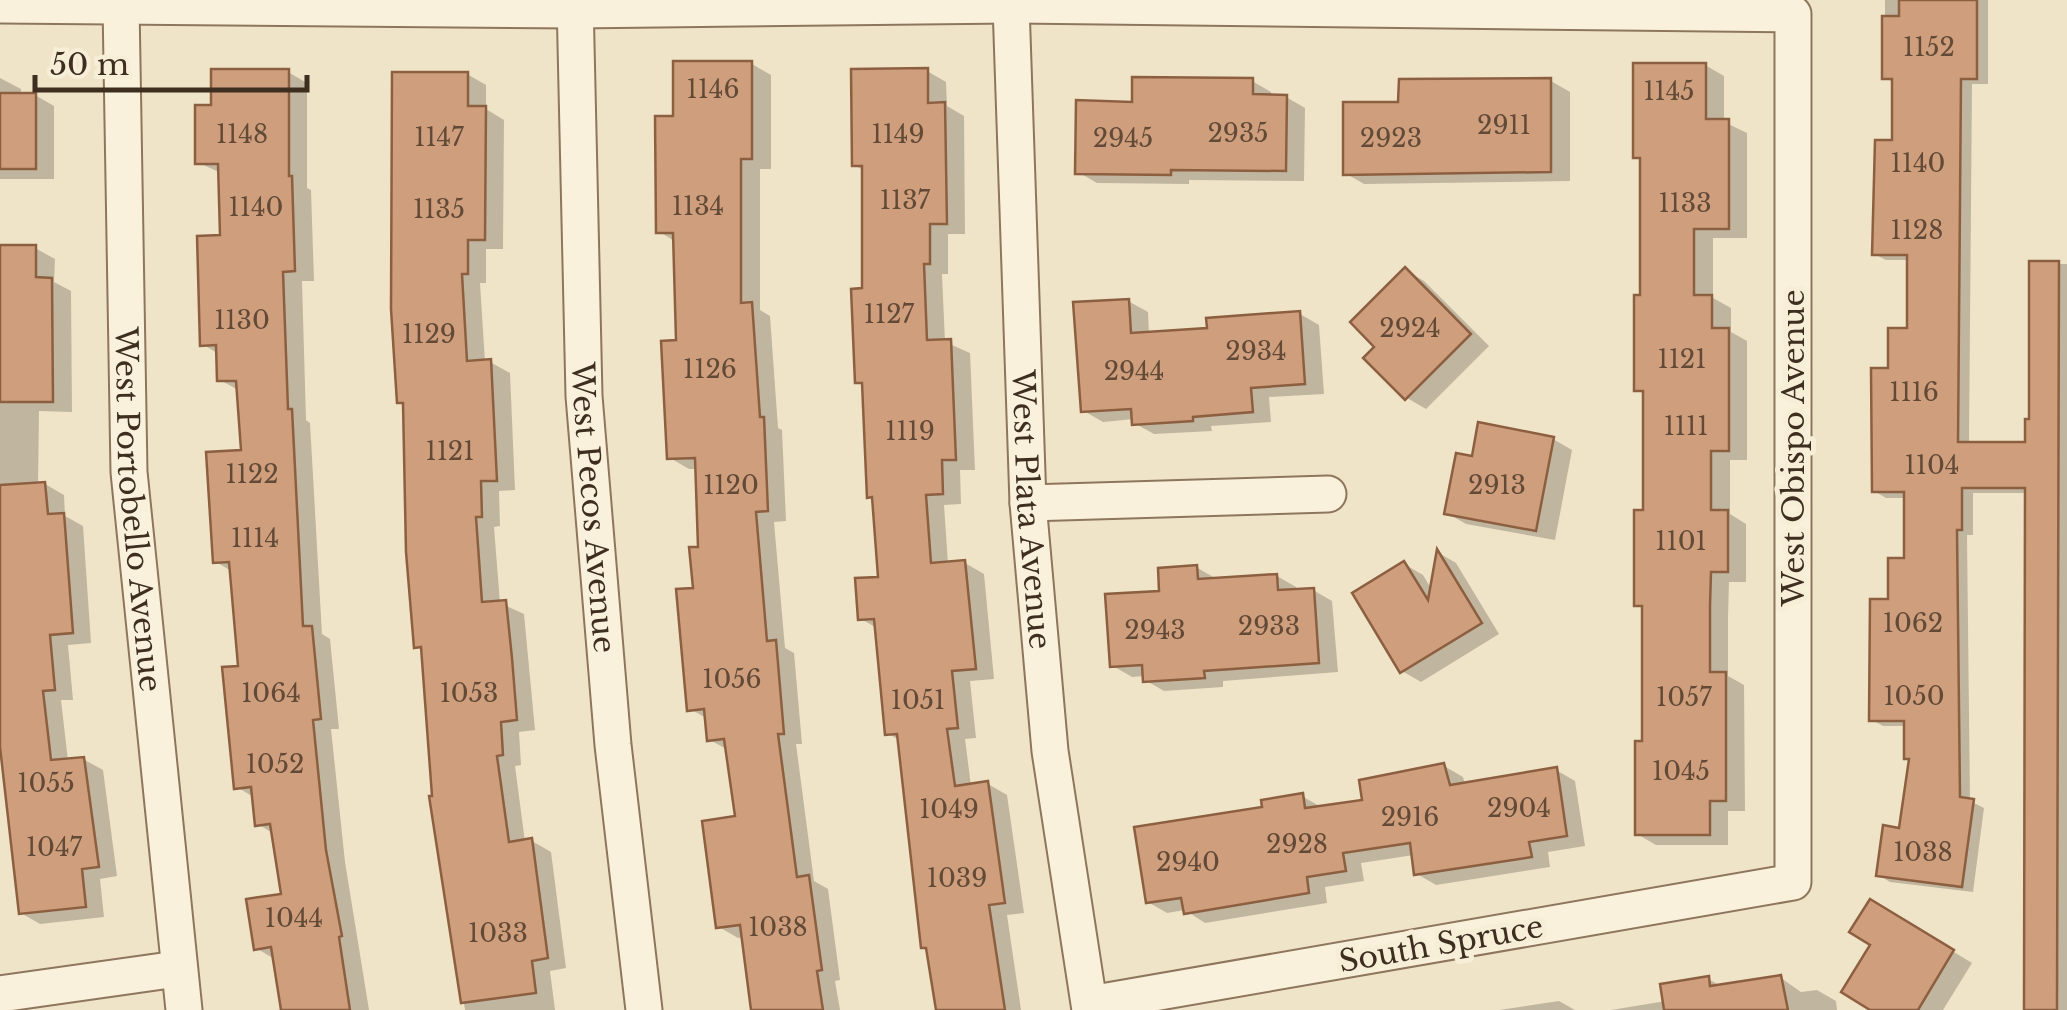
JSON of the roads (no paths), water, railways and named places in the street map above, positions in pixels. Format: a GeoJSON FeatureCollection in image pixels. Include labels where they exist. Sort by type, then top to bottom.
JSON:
{"type":"FeatureCollection","features":[{"type":"Feature","properties":{"kind":"street"},"geometry":{"type":"LineString","coordinates":[[0,5],[1012,5]]}},
{"type":"Feature","properties":{"kind":"street","name":"West Portobello Avenue"},"geometry":{"type":"LineString","coordinates":[[121,5],[130,472],[184,1010]]}},
{"type":"Feature","properties":{"kind":"street","name":"West Pecos Avenue"},"geometry":{"type":"LineString","coordinates":[[575,5],[584,396],[613,745],[644,1010]]}},
{"type":"Feature","properties":{"kind":"street","name":"West Obispo Avenue"},"geometry":{"type":"LineString","coordinates":[[1012,5],[1793,14],[1793,882]]}},
{"type":"Feature","properties":{"kind":"street","name":"West Plata Avenue"},"geometry":{"type":"LineString","coordinates":[[1012,5],[1028,502],[1050,751],[1090,1007]]}},
{"type":"Feature","properties":{"kind":"street"},"geometry":{"type":"LineString","coordinates":[[1028,502],[1328,494]]}},
{"type":"Feature","properties":{"kind":"street","name":"South Spruce"},"geometry":{"type":"LineString","coordinates":[[1090,1007],[1793,882]]}},
{"type":"Feature","properties":{"kind":"street"},"geometry":{"type":"LineString","coordinates":[[0,994],[177,969]]}}]}
